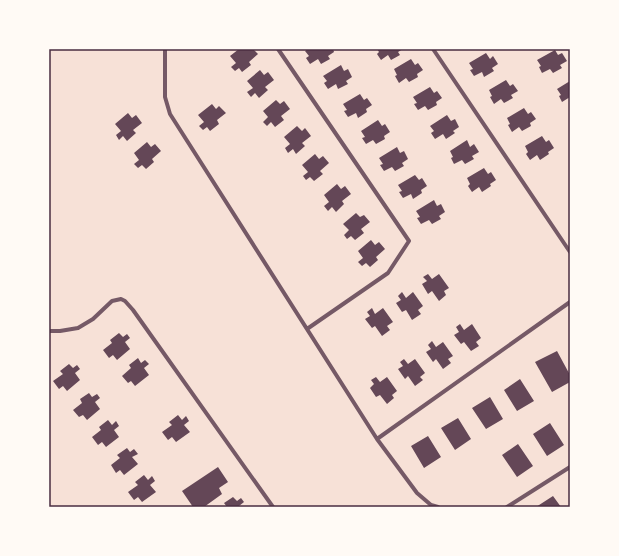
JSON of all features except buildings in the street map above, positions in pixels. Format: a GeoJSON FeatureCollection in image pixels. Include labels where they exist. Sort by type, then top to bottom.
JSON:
{"type":"FeatureCollection","features":[{"type":"Feature","properties":{"kind":"street"},"geometry":{"type":"LineString","coordinates":[[165,49],[165,97],[170,114],[377,439],[417,494],[431,506],[438,507]]}},
{"type":"Feature","properties":{"kind":"street"},"geometry":{"type":"LineString","coordinates":[[278,49],[409,241],[388,273],[307,329]]}},
{"type":"Feature","properties":{"kind":"street"},"geometry":{"type":"LineString","coordinates":[[433,49],[570,252]]}},
{"type":"Feature","properties":{"kind":"street"},"geometry":{"type":"LineString","coordinates":[[49,330],[60,331],[78,328],[93,320],[112,301],[121,299],[125,301],[133,310],[273,507]]}},
{"type":"Feature","properties":{"kind":"street"},"geometry":{"type":"LineString","coordinates":[[377,439],[570,302]]}},
{"type":"Feature","properties":{"kind":"street"},"geometry":{"type":"LineString","coordinates":[[507,507],[570,467]]}}]}
